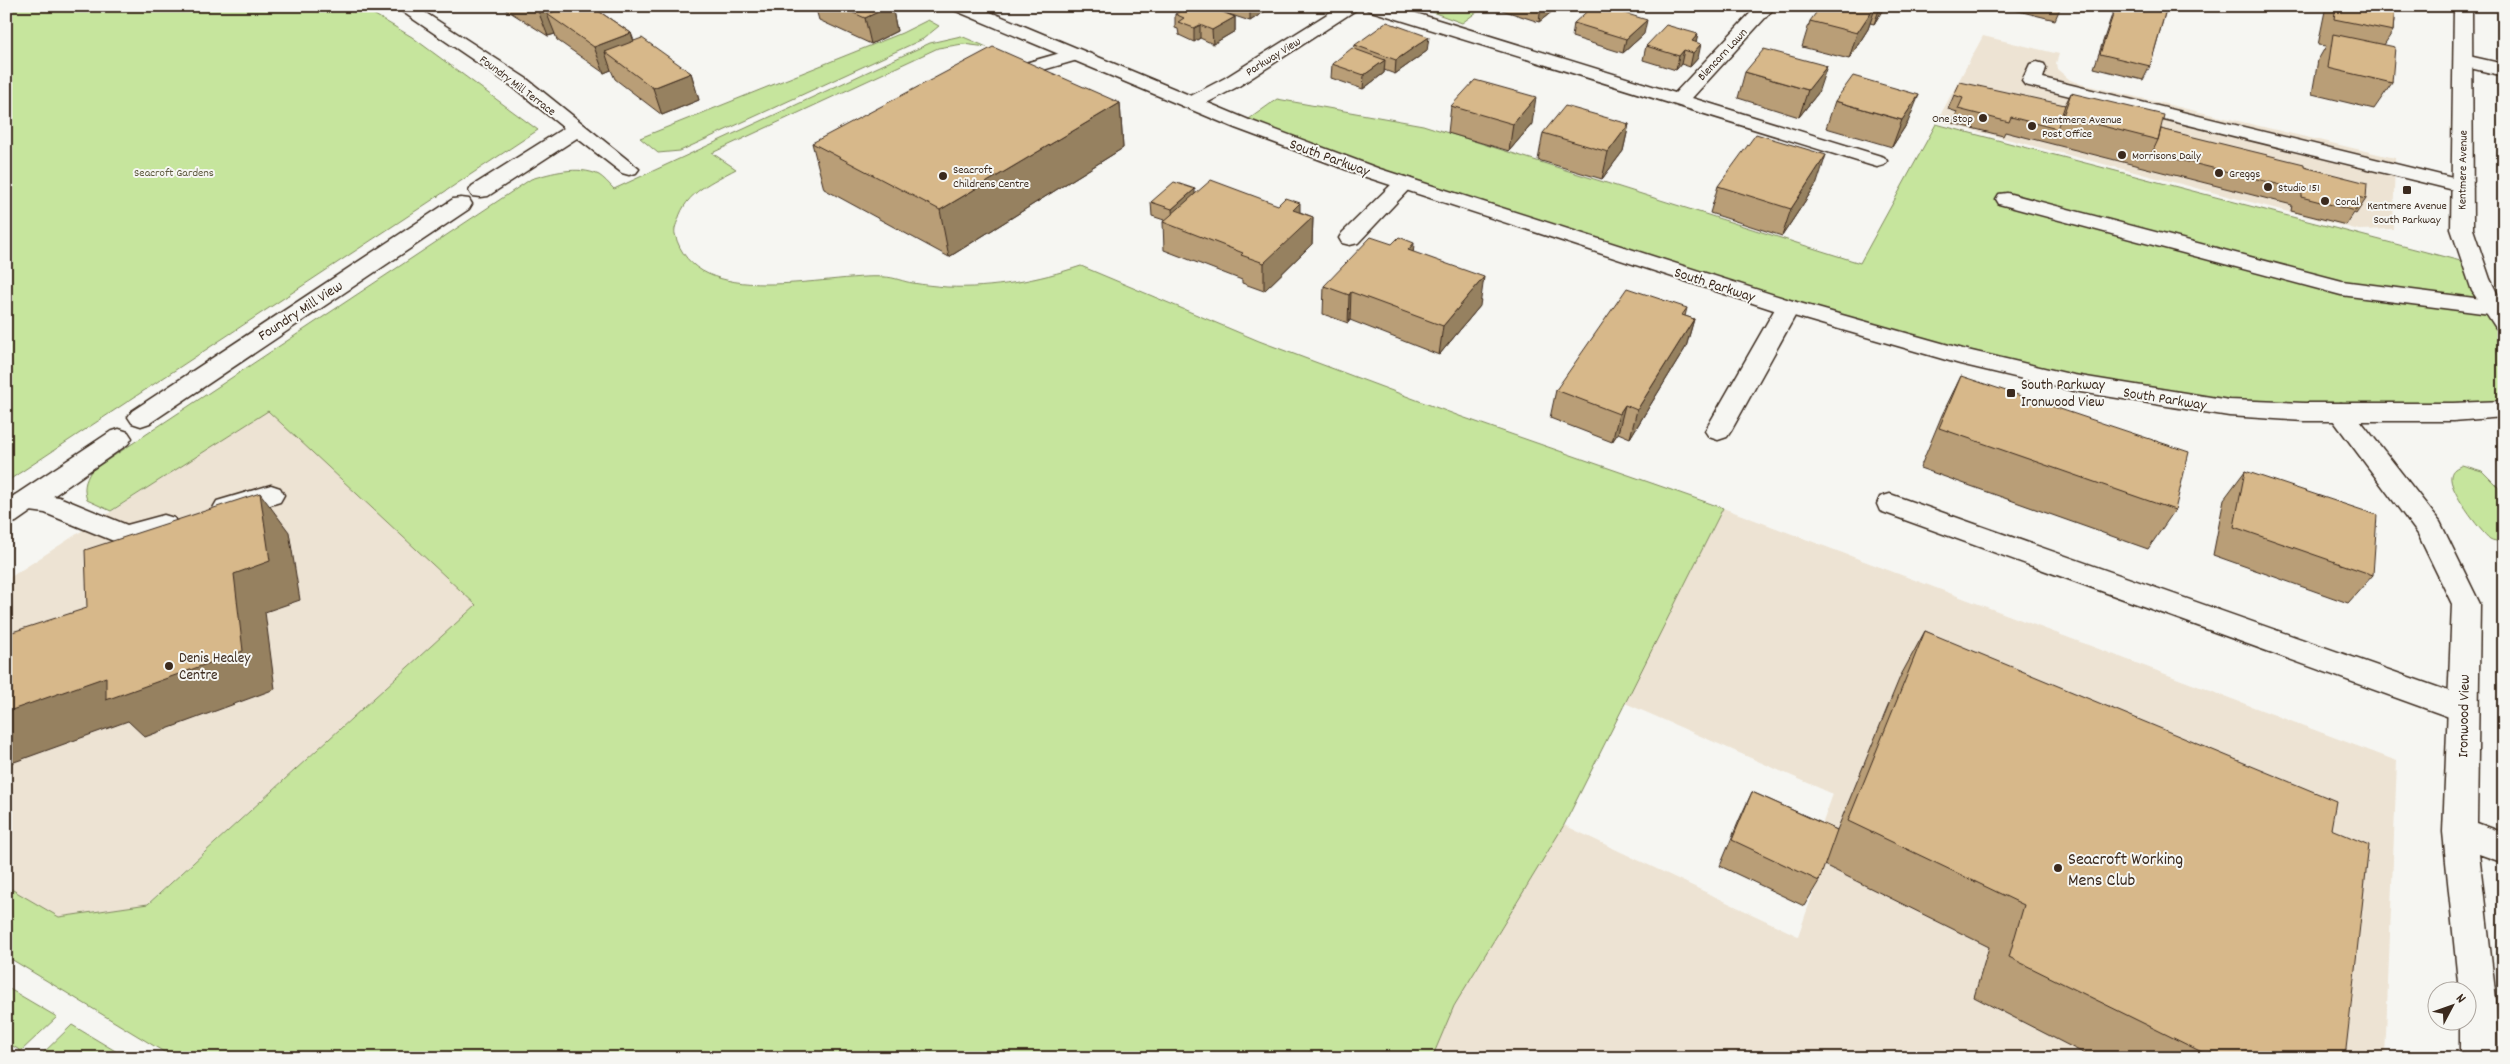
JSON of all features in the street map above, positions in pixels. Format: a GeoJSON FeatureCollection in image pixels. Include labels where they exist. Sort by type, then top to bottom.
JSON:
{"type":"FeatureCollection","features":[{"type":"Feature","properties":{"kind":"street","name":"Foundry Mill Terrace"},"geometry":{"type":"LineString","coordinates":[[403,6],[520,83],[629,169]]}},
{"type":"Feature","properties":{"kind":"street","name":"South Parkway"},"geometry":{"type":"LineString","coordinates":[[960,6],[1192,103],[1404,183],[1788,307],[1954,354],[2074,383],[2229,408],[2340,412],[2453,412],[2504,409]]}},
{"type":"Feature","properties":{"kind":"street","name":"Parkway View"},"geometry":{"type":"LineString","coordinates":[[1192,103],[1232,82],[1353,6]]}},
{"type":"Feature","properties":{"kind":"street"},"geometry":{"type":"LineString","coordinates":[[1374,6],[1678,102],[1877,161]]}},
{"type":"Feature","properties":{"kind":"street","name":"Blencarn Lawn"},"geometry":{"type":"LineString","coordinates":[[1678,102],[1767,6]]}},
{"type":"Feature","properties":{"kind":"street","name":"Kentmere Avenue"},"geometry":{"type":"LineString","coordinates":[[2463,6],[2462,229],[2472,264],[2497,315]]}},
{"type":"Feature","properties":{"kind":"street"},"geometry":{"type":"LineString","coordinates":[[982,81],[1074,55]]}},
{"type":"Feature","properties":{"kind":"street"},"geometry":{"type":"LineString","coordinates":[[2464,61],[2504,70]]}},
{"type":"Feature","properties":{"kind":"street"},"geometry":{"type":"LineString","coordinates":[[2037,68],[2032,81],[2462,186]]}},
{"type":"Feature","properties":{"kind":"street"},"geometry":{"type":"LineString","coordinates":[[480,191],[576,128]]}},
{"type":"Feature","properties":{"kind":"street"},"geometry":{"type":"LineString","coordinates":[[1350,238],[1404,183]]}},
{"type":"Feature","properties":{"kind":"street"},"geometry":{"type":"LineString","coordinates":[[2007,199],[2341,288],[2497,315]]}},
{"type":"Feature","properties":{"kind":"street","name":"Foundry Mill View"},"geometry":{"type":"LineString","coordinates":[[141,417],[461,204]]}},
{"type":"Feature","properties":{"kind":"street"},"geometry":{"type":"LineString","coordinates":[[1718,431],[1788,307]]}},
{"type":"Feature","properties":{"kind":"street","name":"Ironwood View"},"geometry":{"type":"LineString","coordinates":[[2340,412],[2430,529],[2466,604],[2460,832],[2478,1000],[2479,1058]]}},
{"type":"Feature","properties":{"kind":"street"},"geometry":{"type":"LineString","coordinates":[[16,509],[119,438]]}},
{"type":"Feature","properties":{"kind":"street"},"geometry":{"type":"LineString","coordinates":[[16,509],[49,504],[126,536],[271,495]]}},
{"type":"Feature","properties":{"kind":"street"},"geometry":{"type":"LineString","coordinates":[[1890,504],[2463,709]]}},
{"type":"Feature","properties":{"kind":"street"},"geometry":{"type":"LineString","coordinates":[[2460,832],[2504,848]]}},
{"type":"Feature","properties":{"kind":"shaded area"},"geometry":{"type":"Polygon","coordinates":[[[1983,36],[2059,54],[2056,63],[2057,69],[2070,80],[2081,84],[2395,158],[2393,229],[2359,230],[1937,121],[1983,36]]]}},
{"type":"Feature","properties":{"kind":"shaded area"},"geometry":{"type":"Polygon","coordinates":[[[268,410],[476,605],[147,904],[59,917],[6,886],[6,580],[268,410]]]}},
{"type":"Feature","properties":{"kind":"shaded area"},"geometry":{"type":"Polygon","coordinates":[[[1723,508],[2397,761],[2385,1058],[1432,1058],[1454,1006],[1564,825],[1798,936],[1823,865],[1813,850],[1833,794],[1625,703],[1723,508]]]}},
{"type":"Feature","properties":{"kind":"green space","name":"Seacroft Gardens"},"geometry":{"type":"Polygon","coordinates":[[[6,6],[360,6],[412,37],[538,130],[6,482],[6,6]]]}},
{"type":"Feature","properties":{"kind":"green space"},"geometry":{"type":"Polygon","coordinates":[[[1416,6],[1485,6],[1462,23],[1416,6]]]}},
{"type":"Feature","properties":{"kind":"green space"},"geometry":{"type":"Polygon","coordinates":[[[928,20],[939,26],[923,39],[680,151],[658,153],[640,138],[902,33],[928,20]]]}},
{"type":"Feature","properties":{"kind":"green space"},"geometry":{"type":"Polygon","coordinates":[[[961,36],[987,47],[963,44],[938,48],[712,153],[736,169],[701,189],[687,202],[682,210],[676,225],[675,234],[687,259],[708,274],[735,282],[766,284],[884,277],[934,286],[981,287],[1032,279],[1081,266],[1259,341],[1462,417],[1723,508],[1564,825],[1454,1006],[1432,1058],[174,1058],[6,956],[6,886],[59,917],[148,904],[476,605],[268,411],[111,511],[87,500],[85,485],[91,471],[531,179],[565,171],[591,172],[605,179],[614,189],[930,43],[961,36]]]}},
{"type":"Feature","properties":{"kind":"green space"},"geometry":{"type":"Polygon","coordinates":[[[1277,99],[1423,125],[1860,263],[1936,124],[2472,264],[2504,323],[2504,409],[2168,400],[1846,325],[1242,124],[1277,99]]]}},
{"type":"Feature","properties":{"kind":"green space"},"geometry":{"type":"Polygon","coordinates":[[[2462,465],[2482,471],[2498,487],[2502,542],[2491,540],[2485,535],[2459,500],[2451,482],[2451,476],[2455,469],[2462,465]]]}},
{"type":"Feature","properties":{"kind":"green space"},"geometry":{"type":"Polygon","coordinates":[[[6,987],[57,1017],[21,1051],[6,1042],[6,987]]]}},
{"type":"Feature","properties":{"kind":"green space"},"geometry":{"type":"Polygon","coordinates":[[[72,1025],[127,1058],[38,1058],[72,1025]]]}},
{"type":"Feature","properties":{"kind":"building"},"geometry":{"type":"Polygon","coordinates":[[[531,6],[549,6],[538,11],[531,6]]]}},
{"type":"Feature","properties":{"kind":"building"},"geometry":{"type":"Polygon","coordinates":[[[570,6],[591,6],[631,33],[594,47],[547,14],[570,6]]]}},
{"type":"Feature","properties":{"kind":"building"},"geometry":{"type":"Polygon","coordinates":[[[838,6],[891,6],[865,18],[838,6]]]}},
{"type":"Feature","properties":{"kind":"building"},"geometry":{"type":"Polygon","coordinates":[[[1189,6],[1207,6],[1235,17],[1212,30],[1200,25],[1194,28],[1178,22],[1184,18],[1175,14],[1189,6]]]}},
{"type":"Feature","properties":{"kind":"building"},"geometry":{"type":"Polygon","coordinates":[[[1593,6],[1601,6],[1647,20],[1626,39],[1574,23],[1593,6]]]}},
{"type":"Feature","properties":{"kind":"building"},"geometry":{"type":"Polygon","coordinates":[[[1821,6],[1875,6],[1857,33],[1810,21],[1821,6]]]}},
{"type":"Feature","properties":{"kind":"building"},"geometry":{"type":"Polygon","coordinates":[[[1876,6],[1881,6],[1879,10],[1875,9],[1876,6]]]}},
{"type":"Feature","properties":{"kind":"building"},"geometry":{"type":"Polygon","coordinates":[[[2116,6],[2167,6],[2150,66],[2100,54],[2116,6]]]}},
{"type":"Feature","properties":{"kind":"building"},"geometry":{"type":"Polygon","coordinates":[[[2336,6],[2395,6],[2393,31],[2334,19],[2336,6]]]}},
{"type":"Feature","properties":{"kind":"building"},"geometry":{"type":"Polygon","coordinates":[[[1387,22],[1429,37],[1396,60],[1355,45],[1387,22]]]}},
{"type":"Feature","properties":{"kind":"building"},"geometry":{"type":"Polygon","coordinates":[[[1666,25],[1698,34],[1692,41],[1701,44],[1693,53],[1684,50],[1679,56],[1646,46],[1666,25]]]}},
{"type":"Feature","properties":{"kind":"building"},"geometry":{"type":"Polygon","coordinates":[[[2333,34],[2395,47],[2392,83],[2328,68],[2333,34]]]}},
{"type":"Feature","properties":{"kind":"building"},"geometry":{"type":"Polygon","coordinates":[[[642,38],[691,73],[653,88],[605,52],[642,38]]]}},
{"type":"Feature","properties":{"kind":"building"},"geometry":{"type":"Polygon","coordinates":[[[993,47],[1120,103],[940,210],[812,143],[993,47]]]}},
{"type":"Feature","properties":{"kind":"building"},"geometry":{"type":"Polygon","coordinates":[[[1352,48],[1385,60],[1364,75],[1332,64],[1352,48]]]}},
{"type":"Feature","properties":{"kind":"building"},"geometry":{"type":"Polygon","coordinates":[[[1764,49],[1827,66],[1808,90],[1745,72],[1764,49]]]}},
{"type":"Feature","properties":{"kind":"building"},"geometry":{"type":"Polygon","coordinates":[[[1853,76],[1919,95],[1902,120],[1835,101],[1853,76]]]}},
{"type":"Feature","properties":{"kind":"building"},"geometry":{"type":"Polygon","coordinates":[[[1475,80],[1536,97],[1513,124],[1451,106],[1475,80]]]}},
{"type":"Feature","properties":{"kind":"building"},"geometry":{"type":"Polygon","coordinates":[[[1960,82],[2065,105],[2057,129],[2011,117],[2009,122],[1958,109],[1963,98],[1954,95],[1960,82]]]}},
{"type":"Feature","properties":{"kind":"building"},"geometry":{"type":"Polygon","coordinates":[[[2071,93],[2164,115],[2158,140],[2063,116],[2071,93]]]}},
{"type":"Feature","properties":{"kind":"building"},"geometry":{"type":"Polygon","coordinates":[[[1565,106],[1629,124],[1608,152],[1543,133],[1565,106]]]}},
{"type":"Feature","properties":{"kind":"building"},"geometry":{"type":"Polygon","coordinates":[[[2161,129],[2304,164],[2304,167],[2367,183],[2366,199],[2357,197],[2356,211],[2301,197],[2301,190],[2152,153],[2161,129]]]}},
{"type":"Feature","properties":{"kind":"building"},"geometry":{"type":"Polygon","coordinates":[[[1756,134],[1826,155],[1791,209],[1718,186],[1756,134]]]}},
{"type":"Feature","properties":{"kind":"building"},"geometry":{"type":"Polygon","coordinates":[[[1211,180],[1278,205],[1285,198],[1300,203],[1293,210],[1313,217],[1264,263],[1163,222],[1211,180]]]}},
{"type":"Feature","properties":{"kind":"building"},"geometry":{"type":"Polygon","coordinates":[[[1174,182],[1195,189],[1172,209],[1151,202],[1174,182]]]}},
{"type":"Feature","properties":{"kind":"building"},"geometry":{"type":"Polygon","coordinates":[[[1371,237],[1392,244],[1399,237],[1414,243],[1408,250],[1484,277],[1443,326],[1351,292],[1349,295],[1324,286],[1371,237]]]}},
{"type":"Feature","properties":{"kind":"building"},"geometry":{"type":"Polygon","coordinates":[[[1627,288],[1687,308],[1682,315],[1694,319],[1637,410],[1625,405],[1619,414],[1556,390],[1627,288]]]}},
{"type":"Feature","properties":{"kind":"building"},"geometry":{"type":"Polygon","coordinates":[[[1961,376],[2189,452],[2175,510],[1939,428],[1961,376]]]}},
{"type":"Feature","properties":{"kind":"building"},"geometry":{"type":"Polygon","coordinates":[[[2245,471],[2377,515],[2373,575],[2234,527],[2245,471]]]}},
{"type":"Feature","properties":{"kind":"building"},"geometry":{"type":"Polygon","coordinates":[[[260,493],[270,561],[234,574],[243,651],[106,700],[106,677],[6,712],[6,634],[87,608],[85,550],[260,493]]]}},
{"type":"Feature","properties":{"kind":"building","name":"Seacroft Working Mens Club"},"geometry":{"type":"Polygon","coordinates":[[[1925,631],[2336,801],[2331,829],[2369,845],[2345,1058],[2214,1058],[2009,957],[2024,905],[1848,821],[1925,631]]]}},
{"type":"Feature","properties":{"kind":"building"},"geometry":{"type":"Polygon","coordinates":[[[1752,792],[1837,830],[1819,881],[1732,840],[1752,792]]]}},
{"type":"Feature","properties":{"kind":"place","name":"One Stop"},"geometry":{"type":"Point","coordinates":[1983,118]}},
{"type":"Feature","properties":{"kind":"place","name":"Kentmere Avenue Post Office"},"geometry":{"type":"Point","coordinates":[2032,126]}},
{"type":"Feature","properties":{"kind":"place","name":"Morrisons Daily"},"geometry":{"type":"Point","coordinates":[2122,155]}},
{"type":"Feature","properties":{"kind":"place","name":"Greggs"},"geometry":{"type":"Point","coordinates":[2219,173]}},
{"type":"Feature","properties":{"kind":"place","name":"Seacroft Childrens Centre"},"geometry":{"type":"Point","coordinates":[943,176]}},
{"type":"Feature","properties":{"kind":"place","name":"Studio 151"},"geometry":{"type":"Point","coordinates":[2268,187]}},
{"type":"Feature","properties":{"kind":"place","name":"Kentmere Avenue South Parkway"},"geometry":{"type":"Point","coordinates":[2407,190]}},
{"type":"Feature","properties":{"kind":"place","name":"Coral"},"geometry":{"type":"Point","coordinates":[2325,201]}},
{"type":"Feature","properties":{"kind":"place","name":"South Parkway Ironwood View"},"geometry":{"type":"Point","coordinates":[2011,393]}},
{"type":"Feature","properties":{"kind":"place","name":"Denis Healey Centre"},"geometry":{"type":"Point","coordinates":[169,666]}},
{"type":"Feature","properties":{"kind":"place","name":"Seacroft Working Mens Club"},"geometry":{"type":"Point","coordinates":[2058,868]}}]}
